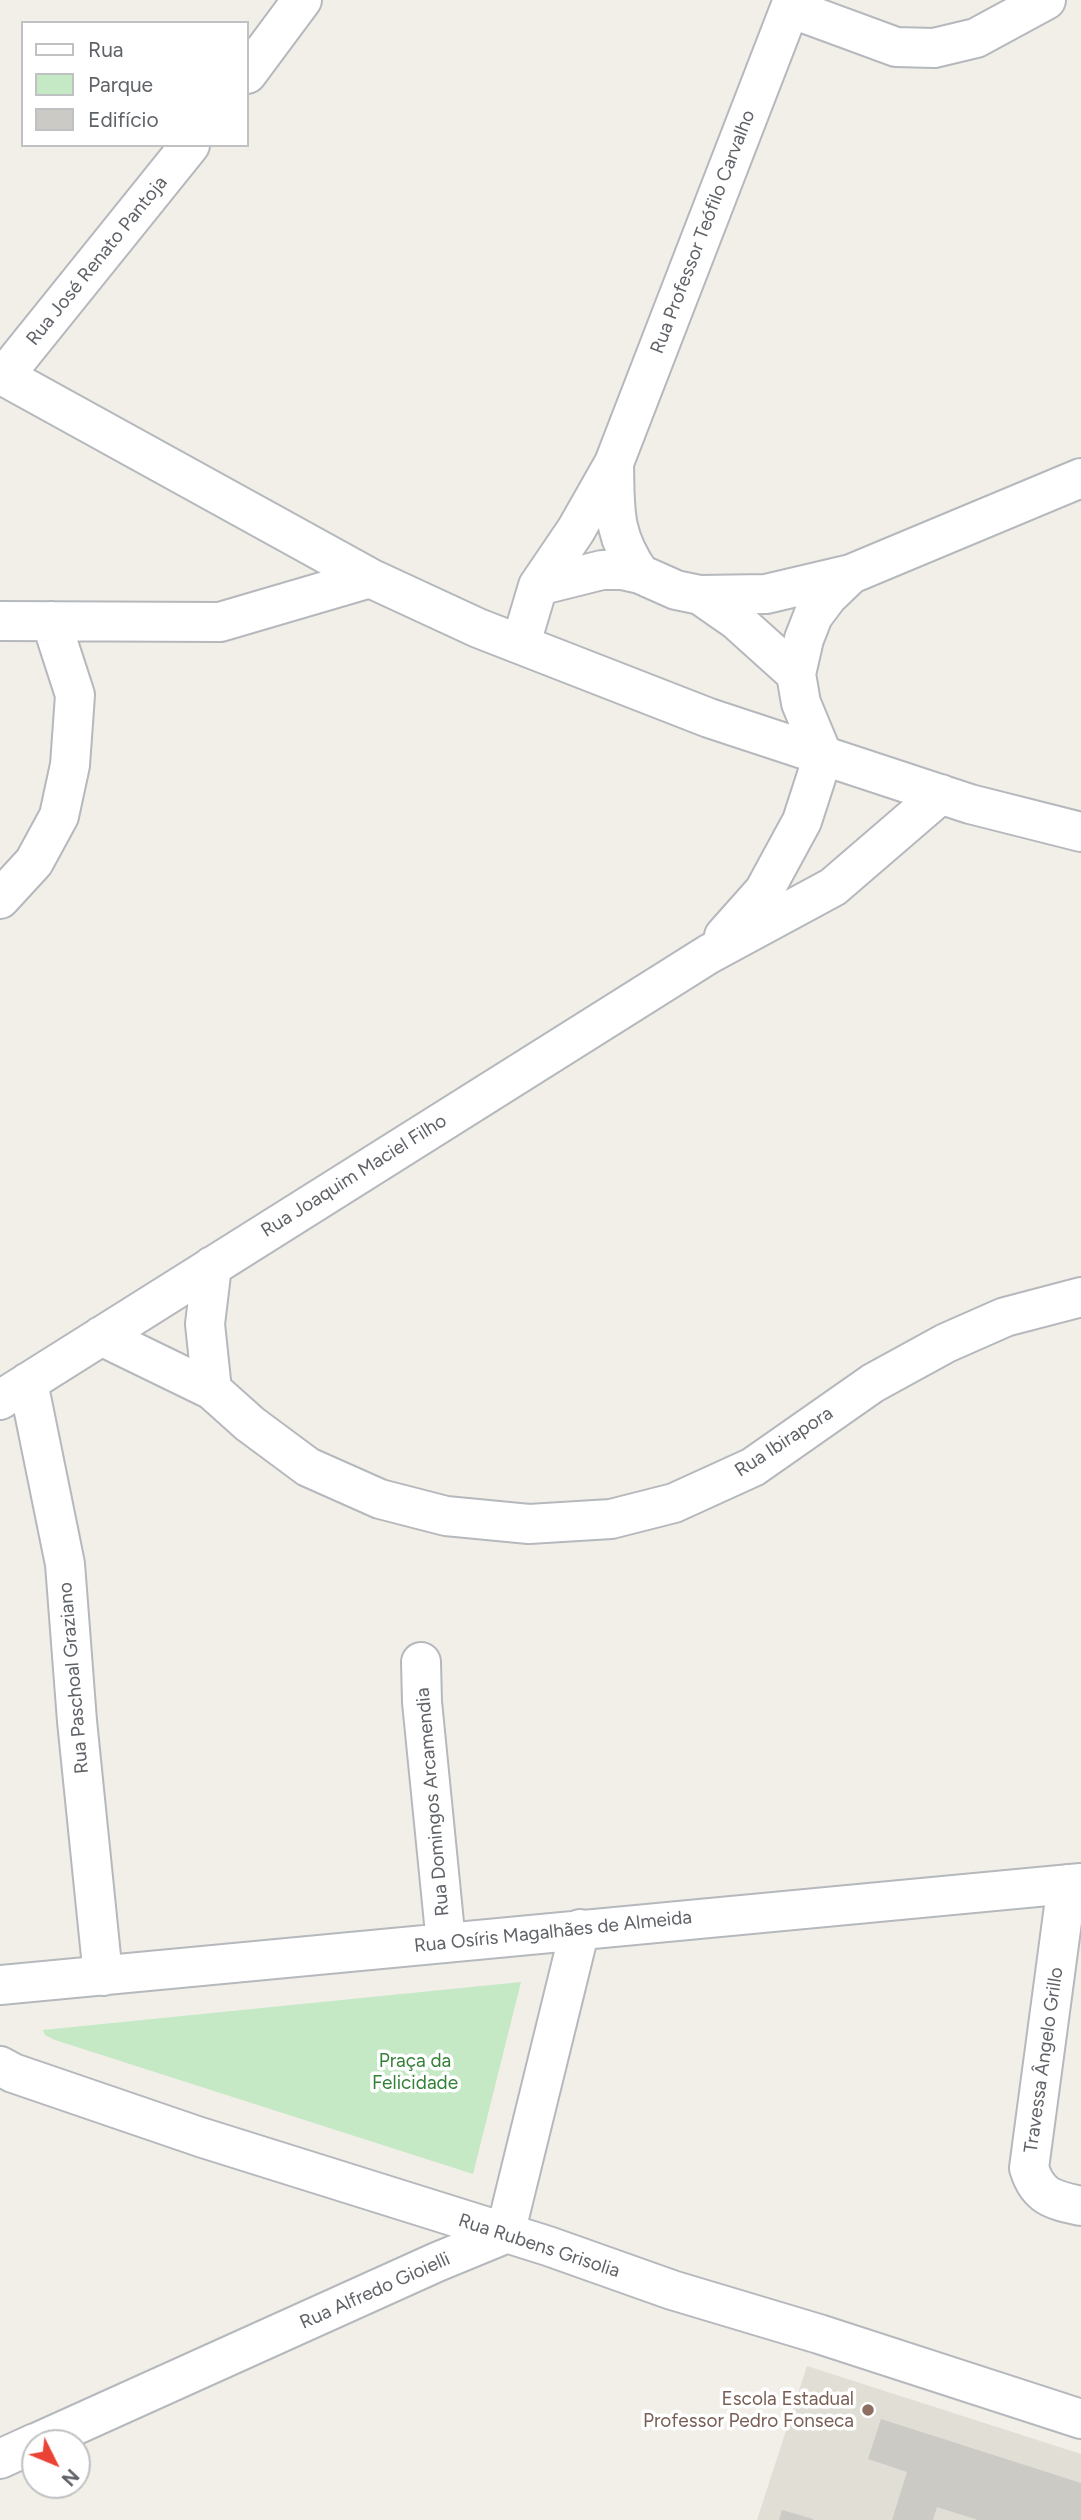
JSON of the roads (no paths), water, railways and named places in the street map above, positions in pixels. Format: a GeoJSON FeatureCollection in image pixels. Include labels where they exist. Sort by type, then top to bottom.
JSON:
{"type":"FeatureCollection","features":[{"type":"Feature","properties":{"kind":"street"},"geometry":{"type":"LineString","coordinates":[[248,73],[302,0]]}},
{"type":"Feature","properties":{"kind":"street"},"geometry":{"type":"LineString","coordinates":[[791,4],[896,47],[934,48],[976,38],[1046,0]]}},
{"type":"Feature","properties":{"kind":"street","name":"Rua Professor Teófilo Carvalho"},"geometry":{"type":"LineString","coordinates":[[522,643],[538,586],[576,530],[614,463],[791,4]]}},
{"type":"Feature","properties":{"kind":"street","name":"Rua José Renato Pantoja"},"geometry":{"type":"LineString","coordinates":[[2,375],[188,147]]}},
{"type":"Feature","properties":{"kind":"street"},"geometry":{"type":"LineString","coordinates":[[2,375],[370,579],[478,628],[709,718],[970,804],[1081,832]]}},
{"type":"Feature","properties":{"kind":"street","name":"Rua Professor Teófilo Carvalho"},"geometry":{"type":"LineString","coordinates":[[614,463],[618,530],[626,554],[640,573]]}},
{"type":"Feature","properties":{"kind":"street"},"geometry":{"type":"LineString","coordinates":[[538,586],[602,570],[640,573],[676,590],[700,595],[766,594],[851,574],[1081,478]]}},
{"type":"Feature","properties":{"kind":"street"},"geometry":{"type":"LineString","coordinates":[[823,755],[801,703],[796,674],[804,639],[813,616],[828,596],[851,574]]}},
{"type":"Feature","properties":{"kind":"street"},"geometry":{"type":"LineString","coordinates":[[0,621],[220,622],[370,579]]}},
{"type":"Feature","properties":{"kind":"street"},"geometry":{"type":"LineString","coordinates":[[700,595],[736,620],[796,674]]}},
{"type":"Feature","properties":{"kind":"street"},"geometry":{"type":"LineString","coordinates":[[0,899],[34,862],[59,816],[70,765],[75,695],[51,621]]}},
{"type":"Feature","properties":{"kind":"street","name":"Rua Joaquim Maciel Filho"},"geometry":{"type":"LineString","coordinates":[[709,954],[764,891],[802,821],[823,755]]}},
{"type":"Feature","properties":{"kind":"street","name":"Rua Joaquim Maciel Filho"},"geometry":{"type":"LineString","coordinates":[[14,1391],[709,954],[833,887],[941,794]]}},
{"type":"Feature","properties":{"kind":"street"},"geometry":{"type":"LineString","coordinates":[[212,1266],[205,1324],[212,1390]]}},
{"type":"Feature","properties":{"kind":"street","name":"Rua Ibirapora"},"geometry":{"type":"LineString","coordinates":[[101,1336],[212,1390],[250,1424],[308,1467],[380,1499],[446,1516],[529,1524],[611,1519],[674,1503],[753,1467],[873,1383],[946,1343],[1005,1317],[1081,1297]]}},
{"type":"Feature","properties":{"kind":"street","name":"Rua Paschoal Graziano"},"geometry":{"type":"LineString","coordinates":[[14,1391],[65,1564],[78,1735],[103,1976]]}},
{"type":"Feature","properties":{"kind":"street","name":"Rua Domingos Arcamendia"},"geometry":{"type":"LineString","coordinates":[[421,1662],[422,1702],[446,1942]]}},
{"type":"Feature","properties":{"kind":"street","name":"Rua Osíris Magalhães de Almeida"},"geometry":{"type":"LineString","coordinates":[[8,1989],[103,1976],[1074,1883]]}},
{"type":"Feature","properties":{"kind":"street","name":"Travessa Ângelo Grillo"},"geometry":{"type":"LineString","coordinates":[[1074,1883],[1029,2168],[1034,2184],[1046,2196],[1081,2206]]}},
{"type":"Feature","properties":{"kind":"street"},"geometry":{"type":"LineString","coordinates":[[505,2234],[580,1929]]}},
{"type":"Feature","properties":{"kind":"street","name":"Rua Rubens Grisolia"},"geometry":{"type":"LineString","coordinates":[[0,2066],[13,2073],[200,2137],[548,2246],[672,2290],[1081,2419]]}},
{"type":"Feature","properties":{"kind":"street","name":"Rua Alfredo Gioielli"},"geometry":{"type":"LineString","coordinates":[[66,2429],[505,2234]]}},
{"type":"Feature","properties":{"kind":"street","name":"Rua Alfredo Gioielli"},"geometry":{"type":"LineString","coordinates":[[0,2459],[21,2449]]}},
{"type":"Feature","properties":{"kind":"place","name":"Escola Estadual Professor Pedro Fonseca"},"geometry":{"type":"Point","coordinates":[868,2410]}},
{"type":"Feature","properties":{"kind":"park label","name":"Praça da Felicidade"},"geometry":{"type":"Point","coordinates":[415,2072]}}]}
